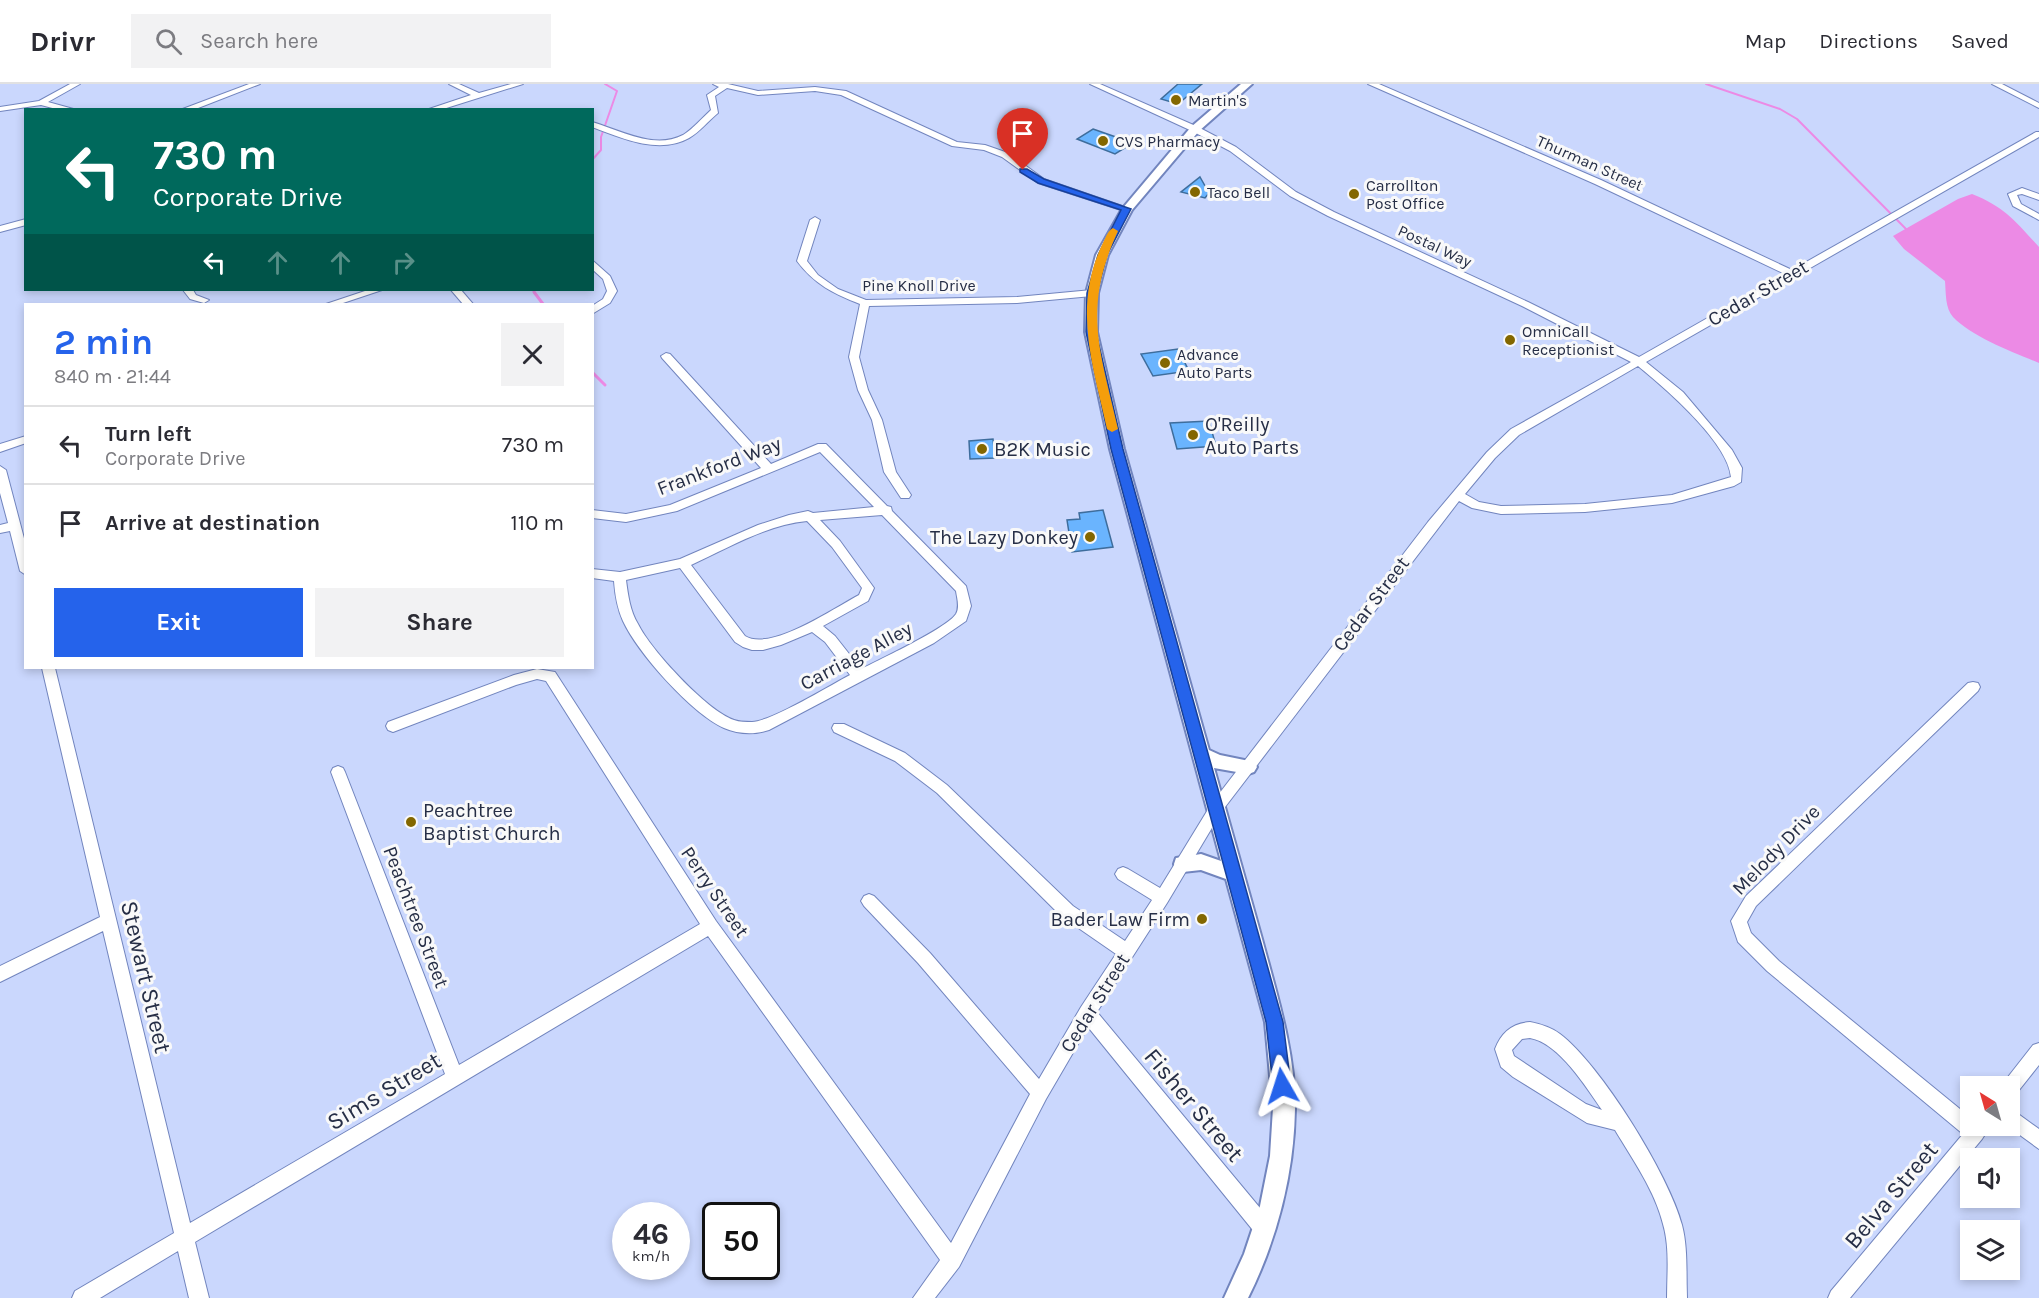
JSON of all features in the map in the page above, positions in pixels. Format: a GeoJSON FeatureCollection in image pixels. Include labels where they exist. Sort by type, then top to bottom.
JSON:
{"type":"FeatureCollection","features":[{"type":"Feature","properties":{"kind":"main road"},"geometry":{"type":"LineString","coordinates":[[1236,1298],[1251,1271],[1281,1166],[1284,1107],[1275,1022],[1106,403],[1091,332],[1092,293],[1102,255],[1127,209],[1195,129],[1247,84]]}},
{"type":"Feature","properties":{"kind":"main road"},"geometry":{"type":"LineString","coordinates":[[1203,755],[1217,762],[1248,766]]}},
{"type":"Feature","properties":{"kind":"main road"},"geometry":{"type":"LineString","coordinates":[[1183,864],[1201,862],[1235,874]]}},
{"type":"Feature","properties":{"kind":"street"},"geometry":{"type":"LineString","coordinates":[[0,109],[41,103],[76,84]]}},
{"type":"Feature","properties":{"kind":"street"},"geometry":{"type":"LineString","coordinates":[[190,108],[256,84]]}},
{"type":"Feature","properties":{"kind":"street"},"geometry":{"type":"LineString","coordinates":[[453,84],[477,95]]}},
{"type":"Feature","properties":{"kind":"street"},"geometry":{"type":"LineString","coordinates":[[436,108],[519,84]]}},
{"type":"Feature","properties":{"kind":"street","name":"Postal Way"},"geometry":{"type":"LineString","coordinates":[[1094,84],[1195,129],[1233,149],[1300,198],[1525,304],[1638,361],[1679,394],[1691,407],[1728,453],[1736,468],[1737,479],[1672,499],[1585,508],[1501,510],[1476,505],[1457,495]]}},
{"type":"Feature","properties":{"kind":"street","name":"Thurman Street"},"geometry":{"type":"LineString","coordinates":[[1372,84],[1598,182],[1792,274]]}},
{"type":"Feature","properties":{"kind":"street"},"geometry":{"type":"LineString","coordinates":[[1996,84],[2039,106]]}},
{"type":"Feature","properties":{"kind":"street"},"geometry":{"type":"LineString","coordinates":[[594,125],[616,134],[651,142],[670,142],[685,138],[714,111],[711,96],[720,85],[758,93],[797,87],[822,89],[843,93],[955,144],[985,148],[1005,155],[1041,181],[1127,209]]}},
{"type":"Feature","properties":{"kind":"street"},"geometry":{"type":"LineString","coordinates":[[41,103],[64,108]]}},
{"type":"Feature","properties":{"kind":"street","name":"Cedar Street"},"geometry":{"type":"LineString","coordinates":[[923,1298],[952,1260],[1040,1094],[1087,1014],[1162,898],[1217,807],[1457,495],[1491,455],[1515,432],[2039,134]]}},
{"type":"Feature","properties":{"kind":"street"},"geometry":{"type":"LineString","coordinates":[[2039,197],[2022,191],[2012,194],[2017,206],[2039,217]]}},
{"type":"Feature","properties":{"kind":"street","name":"Pine Knoll Drive"},"geometry":{"type":"LineString","coordinates":[[815,220],[802,261],[815,277],[835,291],[865,303],[1017,300],[1092,293]]}},
{"type":"Feature","properties":{"kind":"street"},"geometry":{"type":"LineString","coordinates":[[0,229],[24,223]]}},
{"type":"Feature","properties":{"kind":"street"},"geometry":{"type":"LineString","coordinates":[[594,265],[607,278],[612,291],[607,302],[594,310]]}},
{"type":"Feature","properties":{"kind":"street"},"geometry":{"type":"LineString","coordinates":[[190,291],[193,297],[204,300]]}},
{"type":"Feature","properties":{"kind":"street"},"geometry":{"type":"LineString","coordinates":[[334,303],[374,291]]}},
{"type":"Feature","properties":{"kind":"street"},"geometry":{"type":"LineString","coordinates":[[457,291],[467,303]]}},
{"type":"Feature","properties":{"kind":"street"},"geometry":{"type":"LineString","coordinates":[[865,303],[854,357],[863,390],[877,420],[890,472],[902,491]]}},
{"type":"Feature","properties":{"kind":"street"},"geometry":{"type":"LineString","coordinates":[[666,356],[769,469]]}},
{"type":"Feature","properties":{"kind":"street"},"geometry":{"type":"LineString","coordinates":[[0,438],[24,430]]}},
{"type":"Feature","properties":{"kind":"street"},"geometry":{"type":"LineString","coordinates":[[0,448],[24,440]]}},
{"type":"Feature","properties":{"kind":"street","name":"Frankford Way"},"geometry":{"type":"LineString","coordinates":[[594,514],[626,518],[673,508],[822,447]]}},
{"type":"Feature","properties":{"kind":"street","name":"Carriage Alley"},"geometry":{"type":"LineString","coordinates":[[620,577],[621,600],[631,624],[675,680],[710,715],[728,724],[747,729],[764,726],[929,640],[961,618],[965,606],[962,589],[887,510],[822,447]]}},
{"type":"Feature","properties":{"kind":"street"},"geometry":{"type":"LineString","coordinates":[[0,470],[24,563]]}},
{"type":"Feature","properties":{"kind":"street"},"geometry":{"type":"LineString","coordinates":[[594,573],[620,577],[683,563],[762,528],[808,515],[887,510]]}},
{"type":"Feature","properties":{"kind":"street"},"geometry":{"type":"LineString","coordinates":[[683,563],[740,639],[752,645],[778,641],[864,598],[868,588],[836,544],[808,515]]}},
{"type":"Feature","properties":{"kind":"street"},"geometry":{"type":"LineString","coordinates":[[0,529],[15,526]]}},
{"type":"Feature","properties":{"kind":"street"},"geometry":{"type":"LineString","coordinates":[[812,625],[841,651],[858,675]]}},
{"type":"Feature","properties":{"kind":"street","name":"Stewart Street"},"geometry":{"type":"LineString","coordinates":[[48,669],[199,1298]]}},
{"type":"Feature","properties":{"kind":"street","name":"Perry Street"},"geometry":{"type":"LineString","coordinates":[[393,726],[514,680],[537,674],[550,676],[710,926],[952,1260]]}},
{"type":"Feature","properties":{"kind":"street","name":"Melody Drive"},"geometry":{"type":"LineString","coordinates":[[1960,1114],[1773,966],[1744,938],[1739,921],[1751,901],[1972,687]]}},
{"type":"Feature","properties":{"kind":"street"},"geometry":{"type":"LineString","coordinates":[[839,728],[900,757],[942,789],[1067,910],[1127,952]]}},
{"type":"Feature","properties":{"kind":"street","name":"Peachtree Street"},"geometry":{"type":"LineString","coordinates":[[338,772],[455,1077]]}},
{"type":"Feature","properties":{"kind":"street"},"geometry":{"type":"LineString","coordinates":[[1123,874],[1162,898]]}},
{"type":"Feature","properties":{"kind":"street"},"geometry":{"type":"LineString","coordinates":[[869,901],[924,958],[1040,1094]]}},
{"type":"Feature","properties":{"kind":"street"},"geometry":{"type":"LineString","coordinates":[[0,974],[108,921]]}},
{"type":"Feature","properties":{"kind":"street","name":"Sims Street"},"geometry":{"type":"LineString","coordinates":[[82,1298],[710,926]]}},
{"type":"Feature","properties":{"kind":"street","name":"Fisher Street"},"geometry":{"type":"LineString","coordinates":[[1087,1014],[1263,1227]]}},
{"type":"Feature","properties":{"kind":"street"},"geometry":{"type":"LineString","coordinates":[[1618,1122],[1593,1117],[1519,1071],[1507,1061],[1503,1049],[1508,1038],[1519,1030],[1533,1031],[1552,1038],[1587,1073],[1649,1170],[1673,1224],[1677,1298]]}},
{"type":"Feature","properties":{"kind":"street"},"geometry":{"type":"LineString","coordinates":[[2019,1076],[2039,1051]]}},
{"type":"Feature","properties":{"kind":"street"},"geometry":{"type":"LineString","coordinates":[[2020,1125],[2039,1140]]}},
{"type":"Feature","properties":{"kind":"street","name":"Belva Street"},"geometry":{"type":"LineString","coordinates":[[1839,1298],[1973,1136]]}},
{"type":"Feature","properties":{"kind":"shaded area"},"geometry":{"type":"Polygon","coordinates":[[[1972,194],[2002,210],[2039,247],[2039,363],[1993,343],[1961,324],[1953,317],[1949,309],[1945,281],[1904,249],[1893,236],[1958,199],[1972,194]]]}},
{"type":"Feature","properties":{"kind":"building"},"geometry":{"type":"Polygon","coordinates":[[[1178,84],[1202,84],[1178,104],[1161,99],[1178,84]]]}},
{"type":"Feature","properties":{"kind":"building","name":"CVS Pharmacy"},"geometry":{"type":"Polygon","coordinates":[[[1093,129],[1133,143],[1115,154],[1077,139],[1093,129]]]}},
{"type":"Feature","properties":{"kind":"building"},"geometry":{"type":"Polygon","coordinates":[[[1200,177],[1209,193],[1205,198],[1181,192],[1200,177]]]}},
{"type":"Feature","properties":{"kind":"building","name":"Advance Auto Parts"},"geometry":{"type":"Polygon","coordinates":[[[1178,349],[1189,371],[1153,376],[1141,354],[1178,349]]]}},
{"type":"Feature","properties":{"kind":"building","name":"O'Reilly Auto Parts"},"geometry":{"type":"Polygon","coordinates":[[[1209,421],[1216,446],[1177,449],[1170,423],[1209,421]]]}},
{"type":"Feature","properties":{"kind":"building","name":"B2K Music"},"geometry":{"type":"Polygon","coordinates":[[[993,439],[995,458],[970,459],[969,441],[993,439]]]}},
{"type":"Feature","properties":{"kind":"building","name":"The Lazy Donkey"},"geometry":{"type":"Polygon","coordinates":[[[1103,510],[1113,547],[1072,552],[1067,520],[1080,519],[1079,513],[1103,510]]]}},
{"type":"Feature","properties":{"kind":"waterway"},"geometry":{"type":"LineString","coordinates":[[594,158],[601,150],[601,137],[617,91],[605,84]]}},
{"type":"Feature","properties":{"kind":"waterway"},"geometry":{"type":"LineString","coordinates":[[1706,84],[1780,109],[1797,119],[1907,230]]}},
{"type":"Feature","properties":{"kind":"waterway"},"geometry":{"type":"LineString","coordinates":[[534,292],[542,303]]}},
{"type":"Feature","properties":{"kind":"waterway"},"geometry":{"type":"LineString","coordinates":[[594,374],[605,385]]}},
{"type":"Feature","properties":{"kind":"slow traffic"},"geometry":{"type":"LineString","coordinates":[[1112,429],[1091,332],[1092,293],[1102,255],[1113,231]]}},
{"type":"Feature","properties":{"kind":"place","name":"Martin's"},"geometry":{"type":"Point","coordinates":[1176,100]}},
{"type":"Feature","properties":{"kind":"place","name":"CVS Pharmacy"},"geometry":{"type":"Point","coordinates":[1103,141]}},
{"type":"Feature","properties":{"kind":"place","name":"Taco Bell"},"geometry":{"type":"Point","coordinates":[1195,192]}},
{"type":"Feature","properties":{"kind":"place","name":"Carrollton Post Office"},"geometry":{"type":"Point","coordinates":[1354,194]}},
{"type":"Feature","properties":{"kind":"place","name":"OmniCall Receptionist"},"geometry":{"type":"Point","coordinates":[1510,340]}},
{"type":"Feature","properties":{"kind":"place","name":"Advance Auto Parts"},"geometry":{"type":"Point","coordinates":[1165,363]}},
{"type":"Feature","properties":{"kind":"place","name":"O'Reilly Auto Parts"},"geometry":{"type":"Point","coordinates":[1193,435]}},
{"type":"Feature","properties":{"kind":"place","name":"B2K Music"},"geometry":{"type":"Point","coordinates":[982,449]}},
{"type":"Feature","properties":{"kind":"place","name":"The Lazy Donkey"},"geometry":{"type":"Point","coordinates":[1090,537]}},
{"type":"Feature","properties":{"kind":"place","name":"Peachtree Baptist Church"},"geometry":{"type":"Point","coordinates":[411,822]}},
{"type":"Feature","properties":{"kind":"place","name":"Bader Law Firm"},"geometry":{"type":"Point","coordinates":[1202,919]}},
{"type":"Feature","properties":{"kind":"route"},"geometry":{"type":"LineString","coordinates":[[1023,170],[1041,181],[1127,209],[1102,255],[1092,293],[1091,332],[1117,449],[1275,1022],[1282,1086]]}}]}
